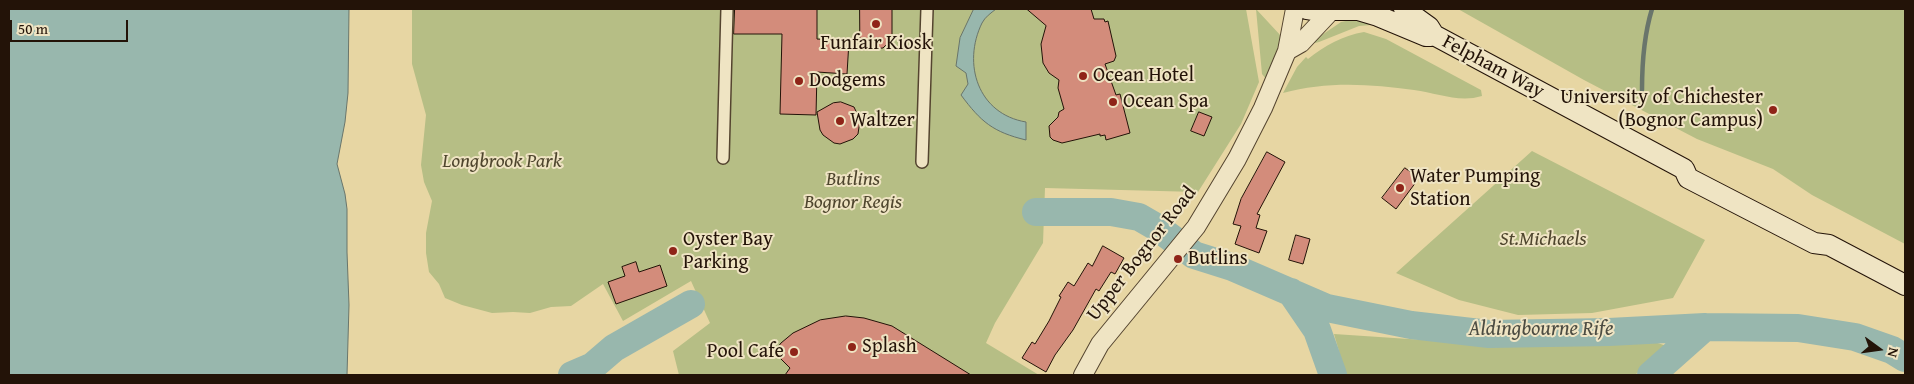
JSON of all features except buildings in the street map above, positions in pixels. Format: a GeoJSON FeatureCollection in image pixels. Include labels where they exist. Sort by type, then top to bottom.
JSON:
{"type":"FeatureCollection","features":[{"type":"Feature","properties":{"kind":"main road","name":"Felpham Way"},"geometry":{"type":"LineString","coordinates":[[1306,9],[1319,12],[1358,10],[1378,16],[1426,36],[1434,35]]}},
{"type":"Feature","properties":{"kind":"main road","name":"Felpham Way"},"geometry":{"type":"LineString","coordinates":[[1404,9],[1429,27],[1434,35],[1684,169],[1688,178],[1814,243],[1829,245],[1905,285]]}},
{"type":"Feature","properties":{"kind":"street"},"geometry":{"type":"LineString","coordinates":[[723,158],[727,9]]}},
{"type":"Feature","properties":{"kind":"street"},"geometry":{"type":"LineString","coordinates":[[922,162],[927,9]]}},
{"type":"Feature","properties":{"kind":"street","name":"Upper Bognor Road"},"geometry":{"type":"LineString","coordinates":[[1083,375],[1100,344],[1196,227],[1237,159],[1263,108],[1287,51],[1295,9]]}},
{"type":"Feature","properties":{"kind":"street"},"geometry":{"type":"LineString","coordinates":[[1287,51],[1301,43],[1335,10]]}},
{"type":"Feature","properties":{"kind":"green space","name":"Butlins Bognor Regis"},"geometry":{"type":"Polygon","coordinates":[[[412,9],[1246,9],[1259,82],[1241,124],[1198,192],[1045,188],[1043,243],[995,323],[986,343],[1039,375],[679,375],[673,351],[710,323],[691,281],[623,321],[603,284],[571,306],[551,307],[530,313],[492,313],[445,298],[439,284],[429,272],[426,253],[426,233],[432,201],[424,182],[421,165],[426,115],[412,64],[412,9]]]}},
{"type":"Feature","properties":{"kind":"green space"},"geometry":{"type":"Polygon","coordinates":[[[1256,9],[1282,37],[1266,79],[1262,74],[1256,9]]]}},
{"type":"Feature","properties":{"kind":"green space","name":"University of Chichester (Bognor Campus)"},"geometry":{"type":"Polygon","coordinates":[[[1458,9],[1905,9],[1905,244],[1812,195],[1773,169],[1697,139],[1584,80],[1458,9]]]}},
{"type":"Feature","properties":{"kind":"green space"},"geometry":{"type":"Polygon","coordinates":[[[1355,19],[1371,23],[1371,25],[1359,26],[1319,42],[1315,43],[1313,41],[1341,22],[1355,19]]]}},
{"type":"Feature","properties":{"kind":"green space"},"geometry":{"type":"Polygon","coordinates":[[[1364,32],[1386,39],[1481,90],[1482,96],[1456,98],[1423,91],[1365,85],[1332,85],[1283,93],[1297,67],[1306,57],[1308,59],[1342,38],[1364,32]]]}},
{"type":"Feature","properties":{"kind":"green space","name":"St.Michaels"},"geometry":{"type":"Polygon","coordinates":[[[1532,151],[1705,240],[1673,298],[1592,313],[1518,315],[1459,300],[1396,273],[1532,151]]]}},
{"type":"Feature","properties":{"kind":"green space"},"geometry":{"type":"Polygon","coordinates":[[[1334,334],[1484,344],[1651,341],[1667,346],[1635,375],[1346,375],[1334,334]]]}},
{"type":"Feature","properties":{"kind":"water"},"geometry":{"type":"Polygon","coordinates":[[[9,9],[349,9],[348,93],[337,164],[347,209],[349,305],[347,375],[9,375],[9,9]]]}},
{"type":"Feature","properties":{"kind":"water"},"geometry":{"type":"Polygon","coordinates":[[[974,9],[996,9],[983,21],[976,39],[974,70],[979,85],[986,98],[996,109],[1010,117],[1026,122],[1026,140],[989,125],[961,95],[968,84],[966,73],[956,66],[960,38],[974,9]]]}},
{"type":"Feature","properties":{"kind":"waterway"},"geometry":{"type":"LineString","coordinates":[[1642,90],[1644,49],[1652,9]]}},
{"type":"Feature","properties":{"kind":"waterway","name":"Aldingbourne Rife"},"geometry":{"type":"LineString","coordinates":[[1036,212],[1111,212],[1139,217],[1158,228],[1194,255],[1232,267],[1327,308],[1411,325],[1489,334],[1609,332],[1705,327],[1798,328],[1855,337],[1892,350],[1905,358]]}},
{"type":"Feature","properties":{"kind":"waterway","name":"Aldingbourne Rife"},"geometry":{"type":"LineString","coordinates":[[1291,292],[1317,330],[1333,375]]}},
{"type":"Feature","properties":{"kind":"waterway","name":"Aldingbourne Rife"},"geometry":{"type":"LineString","coordinates":[[572,375],[593,366],[614,348],[691,304]]}},
{"type":"Feature","properties":{"kind":"waterway","name":"Aldingbourne Rife"},"geometry":{"type":"LineString","coordinates":[[1651,375],[1705,327]]}},
{"type":"Feature","properties":{"kind":"place","name":"Funfair Kiosk"},"geometry":{"type":"Point","coordinates":[876,24]}},
{"type":"Feature","properties":{"kind":"place","name":"Ocean Hotel"},"geometry":{"type":"Point","coordinates":[1083,76]}},
{"type":"Feature","properties":{"kind":"place","name":"Dodgems"},"geometry":{"type":"Point","coordinates":[799,81]}},
{"type":"Feature","properties":{"kind":"place","name":"Ocean Spa"},"geometry":{"type":"Point","coordinates":[1113,102]}},
{"type":"Feature","properties":{"kind":"place","name":"University of Chichester (Bognor Campus)"},"geometry":{"type":"Point","coordinates":[1773,110]}},
{"type":"Feature","properties":{"kind":"place","name":"Waltzer"},"geometry":{"type":"Point","coordinates":[840,121]}},
{"type":"Feature","properties":{"kind":"place","name":"Water Pumping Station"},"geometry":{"type":"Point","coordinates":[1400,188]}},
{"type":"Feature","properties":{"kind":"place","name":"Oyster Bay Parking"},"geometry":{"type":"Point","coordinates":[673,251]}},
{"type":"Feature","properties":{"kind":"place","name":"Butlins"},"geometry":{"type":"Point","coordinates":[1178,259]}},
{"type":"Feature","properties":{"kind":"place","name":"Splash"},"geometry":{"type":"Point","coordinates":[852,347]}},
{"type":"Feature","properties":{"kind":"place","name":"Pool Cafe"},"geometry":{"type":"Point","coordinates":[794,352]}},
{"type":"Feature","properties":{"kind":"park label","name":"Longbrook Park"},"geometry":{"type":"Point","coordinates":[502,162]}}]}
